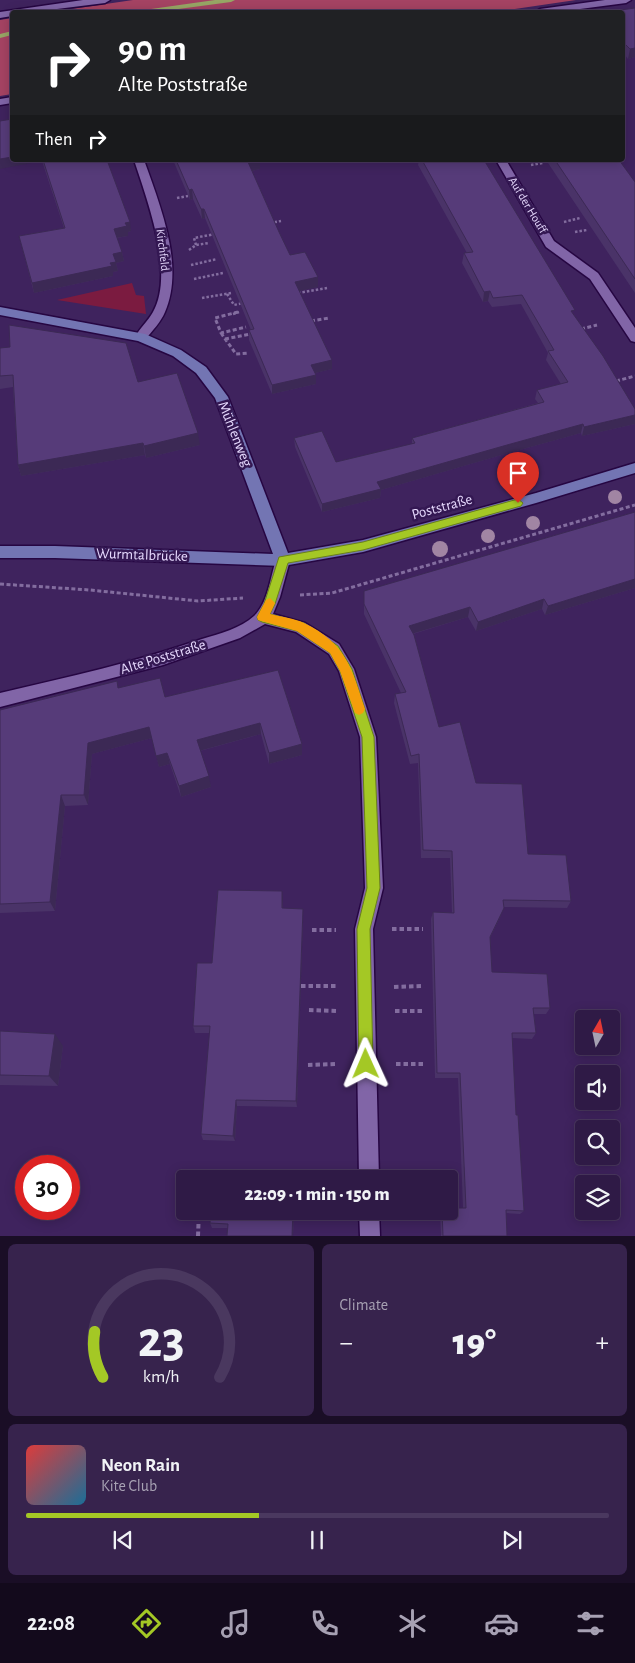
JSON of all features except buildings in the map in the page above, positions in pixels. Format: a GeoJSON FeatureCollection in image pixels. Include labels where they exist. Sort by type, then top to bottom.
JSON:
{"type":"FeatureCollection","features":[{"type":"Feature","properties":{"kind":"main road","name":"Mühlenweg"},"geometry":{"type":"LineString","coordinates":[[0,311],[141,336],[177,353],[201,370],[221,397],[283,560]]}},
{"type":"Feature","properties":{"kind":"main road","name":"Poststraße"},"geometry":{"type":"LineString","coordinates":[[283,560],[363,546],[536,498],[635,468]]}},
{"type":"Feature","properties":{"kind":"main road","name":"Wurmtalbrücke"},"geometry":{"type":"LineString","coordinates":[[0,552],[55,552],[283,560]]}},
{"type":"Feature","properties":{"kind":"street"},"geometry":{"type":"LineString","coordinates":[[35,10],[105,0]]}},
{"type":"Feature","properties":{"kind":"street"},"geometry":{"type":"LineString","coordinates":[[554,10],[626,0]]}},
{"type":"Feature","properties":{"kind":"street","name":"Kirchfeld"},"geometry":{"type":"LineString","coordinates":[[140,162],[158,214],[166,271],[166,289],[159,313],[141,336]]}},
{"type":"Feature","properties":{"kind":"street","name":"Auf der Houff"},"geometry":{"type":"LineString","coordinates":[[502,162],[550,244],[594,276],[635,338]]}},
{"type":"Feature","properties":{"kind":"street"},"geometry":{"type":"LineString","coordinates":[[283,560],[269,604],[262,617],[300,627],[334,649],[346,669],[368,737],[374,888],[364,929],[368,1170]]}},
{"type":"Feature","properties":{"kind":"street","name":"Alte Poststraße"},"geometry":{"type":"LineString","coordinates":[[0,700],[112,673],[192,650],[239,632],[262,617]]}},
{"type":"Feature","properties":{"kind":"street"},"geometry":{"type":"LineString","coordinates":[[369,1220],[370,1236]]}},
{"type":"Feature","properties":{"kind":"path"},"geometry":{"type":"LineString","coordinates":[[262,225],[281,221]]}},
{"type":"Feature","properties":{"kind":"path"},"geometry":{"type":"LineString","coordinates":[[196,245],[194,238],[223,232]]}},
{"type":"Feature","properties":{"kind":"path"},"geometry":{"type":"LineString","coordinates":[[183,254],[196,245],[209,243]]}},
{"type":"Feature","properties":{"kind":"path"},"geometry":{"type":"LineString","coordinates":[[188,266],[217,259]]}},
{"type":"Feature","properties":{"kind":"path"},"geometry":{"type":"LineString","coordinates":[[194,278],[223,273]]}},
{"type":"Feature","properties":{"kind":"path"},"geometry":{"type":"LineString","coordinates":[[290,294],[327,288]]}},
{"type":"Feature","properties":{"kind":"path"},"geometry":{"type":"LineString","coordinates":[[202,298],[232,293]]}},
{"type":"Feature","properties":{"kind":"path"},"geometry":{"type":"LineString","coordinates":[[227,294],[234,305],[243,303]]}},
{"type":"Feature","properties":{"kind":"path"},"geometry":{"type":"LineString","coordinates":[[239,312],[215,318],[221,333],[236,354],[249,352]]}},
{"type":"Feature","properties":{"kind":"path"},"geometry":{"type":"LineString","coordinates":[[310,322],[329,318]]}},
{"type":"Feature","properties":{"kind":"path"},"geometry":{"type":"LineString","coordinates":[[221,333],[246,327]]}},
{"type":"Feature","properties":{"kind":"path"},"geometry":{"type":"LineString","coordinates":[[225,339],[253,333]]}},
{"type":"Feature","properties":{"kind":"path"},"geometry":{"type":"LineString","coordinates":[[610,382],[635,376]]}},
{"type":"Feature","properties":{"kind":"path"},"geometry":{"type":"LineString","coordinates":[[198,1236],[199,1220]]}},
{"type":"Feature","properties":{"kind":"shaded area"},"geometry":{"type":"Polygon","coordinates":[[[133,0],[576,0],[508,10],[65,10],[133,0]]]}},
{"type":"Feature","properties":{"kind":"shaded area"},"geometry":{"type":"Polygon","coordinates":[[[10,18],[10,94],[0,96],[0,20],[10,18]]]}},
{"type":"Feature","properties":{"kind":"shaded area"},"geometry":{"type":"Polygon","coordinates":[[[132,283],[136,295],[144,296],[146,314],[57,300],[132,283]]]}},
{"type":"Feature","properties":{"kind":"waterway"},"geometry":{"type":"LineString","coordinates":[[158,10],[231,0]]}},
{"type":"Feature","properties":{"kind":"waterway"},"geometry":{"type":"LineString","coordinates":[[0,36],[10,34]]}},
{"type":"Feature","properties":{"kind":"slow traffic"},"geometry":{"type":"LineString","coordinates":[[270,603],[262,617],[300,627],[334,649],[346,669],[359,709]]}},
{"type":"Feature","properties":{"kind":"route"},"geometry":{"type":"LineString","coordinates":[[366,1064],[364,929],[374,888],[368,737],[346,669],[334,649],[300,627],[262,617],[269,604],[283,560],[363,546],[518,503]]}}]}
